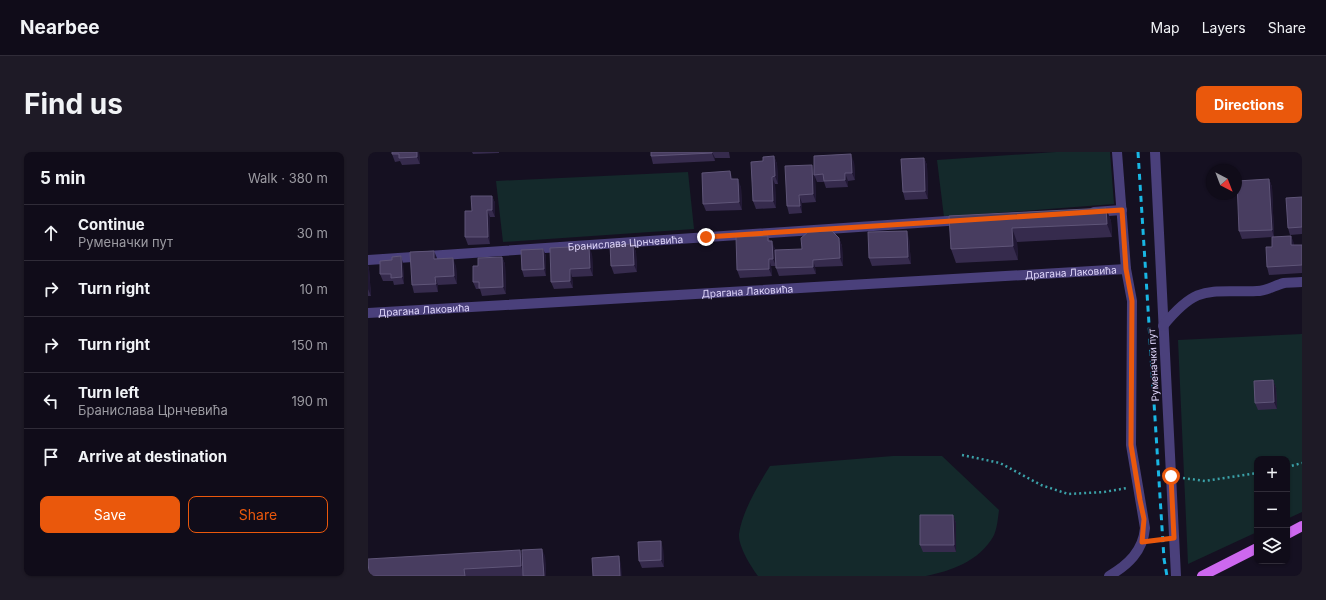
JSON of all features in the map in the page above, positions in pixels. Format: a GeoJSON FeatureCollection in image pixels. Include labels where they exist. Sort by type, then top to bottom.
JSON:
{"type":"FeatureCollection","features":[{"type":"Feature","properties":{"kind":"main road"},"geometry":{"type":"LineString","coordinates":[[1290,532],[1302,526]]}},
{"type":"Feature","properties":{"kind":"main road"},"geometry":{"type":"LineString","coordinates":[[1202,576],[1254,550]]}},
{"type":"Feature","properties":{"kind":"street"},"geometry":{"type":"LineString","coordinates":[[1109,576],[1132,559],[1142,542],[1144,519],[1131,445],[1132,301],[1126,269],[1117,152]]}},
{"type":"Feature","properties":{"kind":"street","name":"Руменачки пут"},"geometry":{"type":"LineString","coordinates":[[1155,152],[1176,576]]}},
{"type":"Feature","properties":{"kind":"street"},"geometry":{"type":"LineString","coordinates":[[1083,213],[1122,210]]}},
{"type":"Feature","properties":{"kind":"street","name":"Бранислава Црнчевића"},"geometry":{"type":"LineString","coordinates":[[368,260],[973,220]]}},
{"type":"Feature","properties":{"kind":"street","name":"Драгана Лаковића"},"geometry":{"type":"LineString","coordinates":[[368,313],[1126,269]]}},
{"type":"Feature","properties":{"kind":"street"},"geometry":{"type":"LineString","coordinates":[[1163,326],[1184,303],[1202,293],[1219,290],[1259,291],[1284,283],[1302,282]]}},
{"type":"Feature","properties":{"kind":"path"},"geometry":{"type":"LineString","coordinates":[[962,455],[1000,463],[1041,485],[1068,494],[1104,492],[1137,486]]}},
{"type":"Feature","properties":{"kind":"path"},"geometry":{"type":"LineString","coordinates":[[1290,466],[1302,463]]}},
{"type":"Feature","properties":{"kind":"path"},"geometry":{"type":"LineString","coordinates":[[1171,476],[1205,481],[1254,474]]}},
{"type":"Feature","properties":{"kind":"green space"},"geometry":{"type":"Polygon","coordinates":[[[1056,152],[1110,152],[1114,204],[944,217],[937,160],[1056,152]]]}},
{"type":"Feature","properties":{"kind":"green space"},"geometry":{"type":"Polygon","coordinates":[[[688,172],[694,229],[503,242],[496,181],[688,172]]]}},
{"type":"Feature","properties":{"kind":"green space"},"geometry":{"type":"Polygon","coordinates":[[[1302,334],[1302,512],[1290,518],[1290,456],[1254,456],[1254,533],[1188,564],[1178,340],[1302,334]]]}},
{"type":"Feature","properties":{"kind":"green space"},"geometry":{"type":"Polygon","coordinates":[[[893,456],[942,456],[999,510],[993,537],[980,553],[964,564],[926,576],[758,576],[743,550],[739,539],[739,534],[747,508],[770,466],[893,456]]]}},
{"type":"Feature","properties":{"kind":"building"},"geometry":{"type":"Polygon","coordinates":[[[392,152],[417,152],[417,157],[399,158],[399,154],[392,154],[392,152]]]}},
{"type":"Feature","properties":{"kind":"building"},"geometry":{"type":"Polygon","coordinates":[[[651,152],[712,152],[712,153],[651,156],[651,152]]]}},
{"type":"Feature","properties":{"kind":"building"},"geometry":{"type":"Polygon","coordinates":[[[851,154],[852,173],[845,173],[845,180],[824,181],[823,174],[814,175],[814,156],[851,154]]]}},
{"type":"Feature","properties":{"kind":"building"},"geometry":{"type":"Polygon","coordinates":[[[774,156],[775,176],[772,177],[773,201],[753,201],[751,162],[763,161],[763,157],[774,156]]]}},
{"type":"Feature","properties":{"kind":"building"},"geometry":{"type":"Polygon","coordinates":[[[924,158],[925,191],[903,192],[901,159],[924,158]]]}},
{"type":"Feature","properties":{"kind":"building"},"geometry":{"type":"Polygon","coordinates":[[[812,165],[813,194],[799,195],[800,206],[787,206],[785,166],[812,165]]]}},
{"type":"Feature","properties":{"kind":"building"},"geometry":{"type":"Polygon","coordinates":[[[730,171],[731,179],[738,179],[739,202],[703,204],[702,173],[730,171]]]}},
{"type":"Feature","properties":{"kind":"building"},"geometry":{"type":"Polygon","coordinates":[[[1269,179],[1272,230],[1239,231],[1238,200],[1242,200],[1242,181],[1269,179]]]}},
{"type":"Feature","properties":{"kind":"building"},"geometry":{"type":"Polygon","coordinates":[[[471,196],[492,196],[492,210],[487,210],[488,237],[465,237],[465,211],[472,211],[471,196]]]}},
{"type":"Feature","properties":{"kind":"building"},"geometry":{"type":"Polygon","coordinates":[[[1302,197],[1302,227],[1288,228],[1286,198],[1302,197]]]}},
{"type":"Feature","properties":{"kind":"building"},"geometry":{"type":"Polygon","coordinates":[[[1106,208],[1107,224],[1012,228],[1013,246],[951,249],[949,216],[1106,208]]]}},
{"type":"Feature","properties":{"kind":"building"},"geometry":{"type":"Polygon","coordinates":[[[832,231],[839,238],[840,258],[813,260],[813,267],[776,268],[775,250],[802,249],[801,238],[808,232],[832,231]]]}},
{"type":"Feature","properties":{"kind":"building"},"geometry":{"type":"Polygon","coordinates":[[[907,231],[908,257],[869,258],[868,232],[907,231]]]}},
{"type":"Feature","properties":{"kind":"building"},"geometry":{"type":"Polygon","coordinates":[[[768,236],[768,241],[772,241],[773,259],[769,259],[769,269],[737,270],[736,237],[768,236]]]}},
{"type":"Feature","properties":{"kind":"building"},"geometry":{"type":"Polygon","coordinates":[[[1291,236],[1291,245],[1302,245],[1302,265],[1267,267],[1266,247],[1272,247],[1272,237],[1291,236]]]}},
{"type":"Feature","properties":{"kind":"building"},"geometry":{"type":"Polygon","coordinates":[[[633,244],[634,265],[611,266],[610,245],[633,244]]]}},
{"type":"Feature","properties":{"kind":"building"},"geometry":{"type":"Polygon","coordinates":[[[589,246],[590,268],[570,269],[570,281],[551,282],[550,248],[589,246]]]}},
{"type":"Feature","properties":{"kind":"building"},"geometry":{"type":"Polygon","coordinates":[[[543,249],[544,269],[522,270],[521,250],[543,249]]]}},
{"type":"Feature","properties":{"kind":"building"},"geometry":{"type":"Polygon","coordinates":[[[434,251],[434,259],[453,258],[454,276],[435,277],[436,284],[412,285],[410,252],[434,251]]]}},
{"type":"Feature","properties":{"kind":"building"},"geometry":{"type":"Polygon","coordinates":[[[401,256],[402,277],[391,278],[391,274],[380,274],[380,261],[392,260],[392,257],[401,256]]]}},
{"type":"Feature","properties":{"kind":"building"},"geometry":{"type":"Polygon","coordinates":[[[502,257],[503,287],[479,288],[479,282],[473,282],[473,266],[478,266],[478,258],[502,257]]]}},
{"type":"Feature","properties":{"kind":"building"},"geometry":{"type":"Polygon","coordinates":[[[1273,380],[1274,402],[1255,403],[1254,381],[1273,380]]]}},
{"type":"Feature","properties":{"kind":"building"},"geometry":{"type":"Polygon","coordinates":[[[920,515],[953,515],[954,545],[920,545],[920,515]]]}},
{"type":"Feature","properties":{"kind":"building"},"geometry":{"type":"Polygon","coordinates":[[[661,541],[661,560],[639,561],[638,542],[661,541]]]}},
{"type":"Feature","properties":{"kind":"building"},"geometry":{"type":"Polygon","coordinates":[[[542,549],[544,576],[523,576],[522,550],[542,549]]]}},
{"type":"Feature","properties":{"kind":"building"},"geometry":{"type":"Polygon","coordinates":[[[520,550],[521,566],[464,569],[465,576],[369,576],[368,559],[520,550]]]}},
{"type":"Feature","properties":{"kind":"building"},"geometry":{"type":"Polygon","coordinates":[[[619,556],[620,576],[593,576],[592,558],[619,556]]]}},
{"type":"Feature","properties":{"kind":"railway"},"geometry":{"type":"LineString","coordinates":[[1138,152],[1164,559],[1167,576]]}},
{"type":"Feature","properties":{"kind":"route"},"geometry":{"type":"LineString","coordinates":[[706,237],[1122,210],[1126,269],[1132,301],[1131,445],[1140,500],[1143,509],[1145,528],[1142,542],[1174,538],[1171,476]]}}]}
